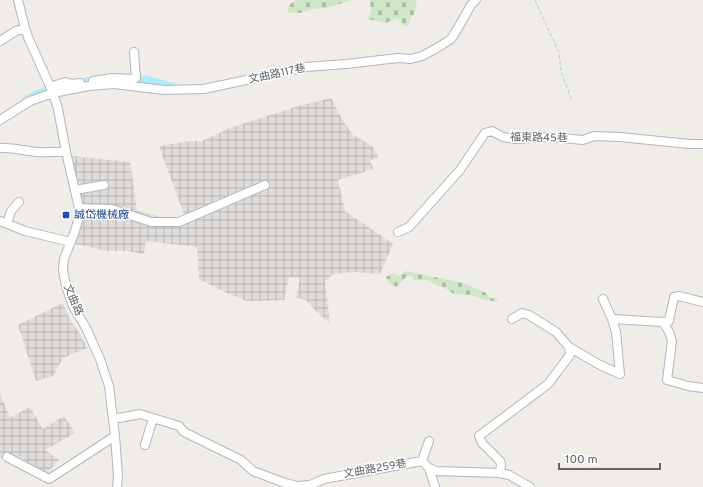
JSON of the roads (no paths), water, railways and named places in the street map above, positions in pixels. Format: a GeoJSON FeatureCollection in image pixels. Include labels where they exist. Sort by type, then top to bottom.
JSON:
{"type":"FeatureCollection","features":[{"type":"Feature","properties":{"kind":"street","name":"文曲路"},"geometry":{"type":"LineString","coordinates":[[18,0],[25,28],[58,109],[66,152],[76,190],[79,217],[64,259],[63,270],[66,286],[100,359],[109,386],[115,436],[118,487]]}},
{"type":"Feature","properties":{"kind":"street","name":"文曲路117巷"},"geometry":{"type":"LineString","coordinates":[[51,90],[114,84],[164,90],[204,89],[306,67],[398,58],[411,59],[422,56],[438,48],[451,39],[471,5],[476,0]]}},
{"type":"Feature","properties":{"kind":"street"},"geometry":{"type":"LineString","coordinates":[[0,41],[16,31],[25,28]]}},
{"type":"Feature","properties":{"kind":"street"},"geometry":{"type":"LineString","coordinates":[[0,120],[30,101],[65,82],[72,84],[113,78],[136,78],[134,52]]}},
{"type":"Feature","properties":{"kind":"street","name":"福東路45巷"},"geometry":{"type":"LineString","coordinates":[[398,232],[409,227],[460,170],[485,133],[492,131],[503,137],[515,139],[552,137],[583,140],[594,136],[703,144]]}},
{"type":"Feature","properties":{"kind":"street"},"geometry":{"type":"LineString","coordinates":[[0,148],[39,152],[66,152]]}},
{"type":"Feature","properties":{"kind":"street"},"geometry":{"type":"LineString","coordinates":[[76,190],[104,185]]}},
{"type":"Feature","properties":{"kind":"street"},"geometry":{"type":"LineString","coordinates":[[79,208],[112,209],[151,222],[179,222],[265,185]]}},
{"type":"Feature","properties":{"kind":"street"},"geometry":{"type":"LineString","coordinates":[[19,202],[11,211],[4,223],[36,234],[71,242]]}},
{"type":"Feature","properties":{"kind":"street"},"geometry":{"type":"LineString","coordinates":[[612,319],[663,322],[669,321],[674,298],[679,296],[703,302]]}},
{"type":"Feature","properties":{"kind":"street"},"geometry":{"type":"LineString","coordinates":[[512,319],[522,313],[529,314],[556,332],[569,347],[620,374],[616,332],[604,299]]}},
{"type":"Feature","properties":{"kind":"street"},"geometry":{"type":"LineString","coordinates":[[663,322],[672,341],[667,380],[703,388]]}},
{"type":"Feature","properties":{"kind":"street"},"geometry":{"type":"LineString","coordinates":[[500,473],[500,460],[482,443],[479,436],[548,384],[570,355],[569,347]]}},
{"type":"Feature","properties":{"kind":"street","name":"文曲路259巷"},"geometry":{"type":"LineString","coordinates":[[113,417],[119,418],[140,414],[179,426],[184,432],[241,460],[253,471],[297,486],[310,485],[324,479],[422,461],[429,468]]}},
{"type":"Feature","properties":{"kind":"street"},"geometry":{"type":"LineString","coordinates":[[145,445],[153,418]]}},
{"type":"Feature","properties":{"kind":"street"},"geometry":{"type":"LineString","coordinates":[[7,457],[49,479],[115,436]]}},
{"type":"Feature","properties":{"kind":"street"},"geometry":{"type":"LineString","coordinates":[[422,461],[429,441]]}},
{"type":"Feature","properties":{"kind":"street"},"geometry":{"type":"LineString","coordinates":[[429,468],[436,471],[500,473],[509,475],[530,487]]}},
{"type":"Feature","properties":{"kind":"street"},"geometry":{"type":"LineString","coordinates":[[429,468],[435,487]]}},
{"type":"Feature","properties":{"kind":"waterway"},"geometry":{"type":"LineString","coordinates":[[75,84],[98,79]]}},
{"type":"Feature","properties":{"kind":"waterway"},"geometry":{"type":"LineString","coordinates":[[130,79],[147,79],[172,86]]}},
{"type":"Feature","properties":{"kind":"waterway"},"geometry":{"type":"LineString","coordinates":[[26,100],[51,88]]}},
{"type":"Feature","properties":{"kind":"place","name":"誠岱機械廠"},"geometry":{"type":"Point","coordinates":[66,215]}}]}
